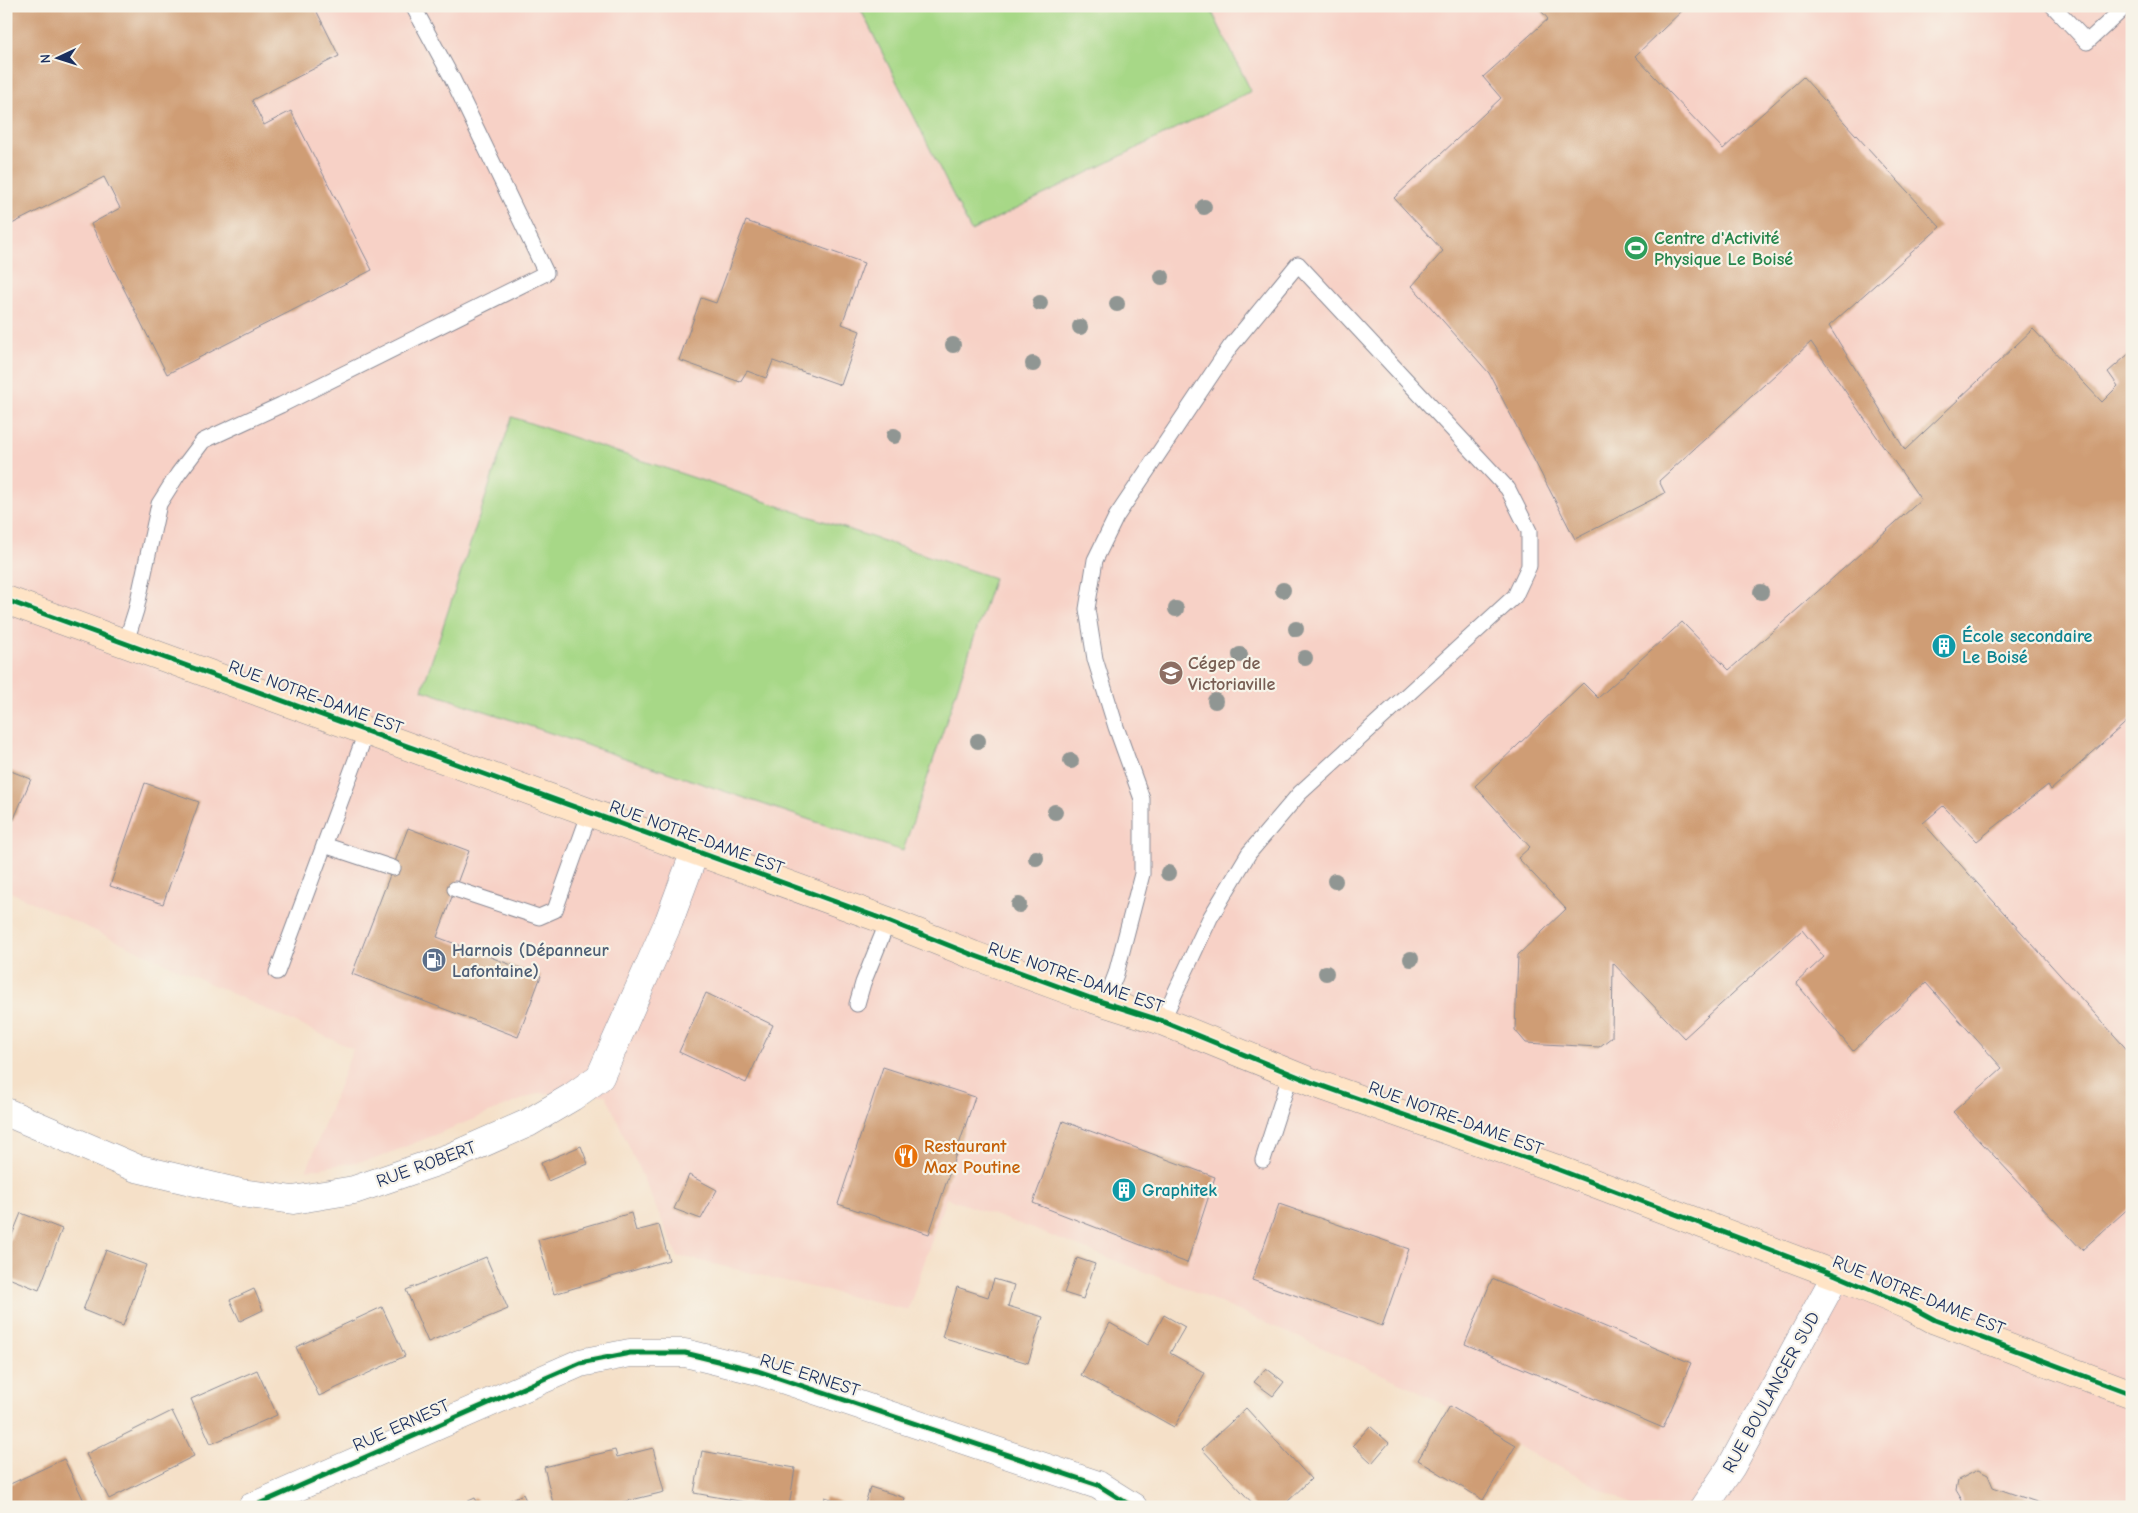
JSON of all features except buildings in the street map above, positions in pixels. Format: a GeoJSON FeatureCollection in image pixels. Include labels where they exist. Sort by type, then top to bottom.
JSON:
{"type":"FeatureCollection","features":[{"type":"Feature","properties":{"kind":"street","name":"RUE NOTRE-DAME EST"},"geometry":{"type":"LineString","coordinates":[[6,600],[368,730],[888,921],[973,955],[1105,1003],[1162,1021],[1292,1073],[1520,1155],[1836,1275],[1935,1320],[2132,1394]]}},
{"type":"Feature","properties":{"kind":"street","name":"RUE ROBERT"},"geometry":{"type":"LineString","coordinates":[[6,1112],[136,1168],[241,1193],[292,1200],[354,1190],[451,1157],[528,1123],[572,1097],[600,1077],[669,921],[695,851]]}},
{"type":"Feature","properties":{"kind":"street","name":"RUE BOULANGER SUD"},"geometry":{"type":"LineString","coordinates":[[1704,1507],[1730,1467],[1836,1275]]}},
{"type":"Feature","properties":{"kind":"street","name":"RUE ERNEST"},"geometry":{"type":"LineString","coordinates":[[252,1507],[580,1363],[630,1354],[685,1353],[758,1371],[1098,1485],[1133,1507]]}},
{"type":"Feature","properties":{"kind":"lane"},"geometry":{"type":"LineString","coordinates":[[126,642],[136,610],[159,504],[178,474],[203,441],[281,405],[546,273],[452,78],[413,6]]}},
{"type":"Feature","properties":{"kind":"lane"},"geometry":{"type":"LineString","coordinates":[[2053,6],[2087,42],[2126,6]]}},
{"type":"Feature","properties":{"kind":"lane"},"geometry":{"type":"LineString","coordinates":[[1105,1003],[1116,974],[1142,874],[1142,799],[1116,728],[1094,659],[1087,609],[1095,560],[1116,517],[1230,347],[1298,264],[1508,490],[1529,531],[1529,566],[1515,596],[1300,793],[1249,853],[1210,918],[1162,1021]]}},
{"type":"Feature","properties":{"kind":"lane"},"geometry":{"type":"LineString","coordinates":[[277,972],[368,730]]}},
{"type":"Feature","properties":{"kind":"lane"},"geometry":{"type":"LineString","coordinates":[[455,889],[539,918],[555,910],[590,812]]}},
{"type":"Feature","properties":{"kind":"lane"},"geometry":{"type":"LineString","coordinates":[[324,845],[393,868]]}},
{"type":"Feature","properties":{"kind":"lane"},"geometry":{"type":"LineString","coordinates":[[857,1004],[863,983],[888,921]]}},
{"type":"Feature","properties":{"kind":"lane"},"geometry":{"type":"LineString","coordinates":[[1263,1160],[1292,1073]]}},
{"type":"Feature","properties":{"kind":"shaded area","name":"Cégep de Victoriaville"},"geometry":{"type":"Polygon","coordinates":[[[6,6],[2132,6],[2132,1507],[1635,1507],[1516,1445],[1413,1388],[1184,1287],[946,1198],[908,1310],[678,1257],[606,1095],[538,1093],[375,1159],[307,1170],[353,1049],[6,890],[6,6]]]}},
{"type":"Feature","properties":{"kind":"green space"},"geometry":{"type":"Polygon","coordinates":[[[859,6],[1209,6],[1251,91],[971,231],[859,6]]]}},
{"type":"Feature","properties":{"kind":"green space"},"geometry":{"type":"Polygon","coordinates":[[[512,417],[994,578],[903,851],[422,690],[512,417]]]}},
{"type":"Feature","properties":{"kind":"cycle path"},"geometry":{"type":"LineString","coordinates":[[6,600],[888,921],[1090,998],[1162,1021],[1311,1082],[1557,1169],[1836,1275],[1911,1307],[1935,1320],[2132,1394]]}},
{"type":"Feature","properties":{"kind":"cycle path"},"geometry":{"type":"LineString","coordinates":[[252,1507],[580,1363],[630,1353],[685,1353],[758,1371],[1098,1485],[1133,1507]]}},
{"type":"Feature","properties":{"kind":"place","name":"Centre d'Activité Physique Le Boisé"},"geometry":{"type":"Point","coordinates":[1636,248]}},
{"type":"Feature","properties":{"kind":"place","name":"École secondaire Le Boisé"},"geometry":{"type":"Point","coordinates":[1944,646]}},
{"type":"Feature","properties":{"kind":"place","name":"Cégep de Victoriaville"},"geometry":{"type":"Point","coordinates":[1171,673]}},
{"type":"Feature","properties":{"kind":"place","name":"Harnois (Dépanneur Lafontaine)"},"geometry":{"type":"Point","coordinates":[434,960]}},
{"type":"Feature","properties":{"kind":"place","name":"Restaurant Max Poutine"},"geometry":{"type":"Point","coordinates":[906,1156]}},
{"type":"Feature","properties":{"kind":"place","name":"Graphitek"},"geometry":{"type":"Point","coordinates":[1124,1190]}}]}
